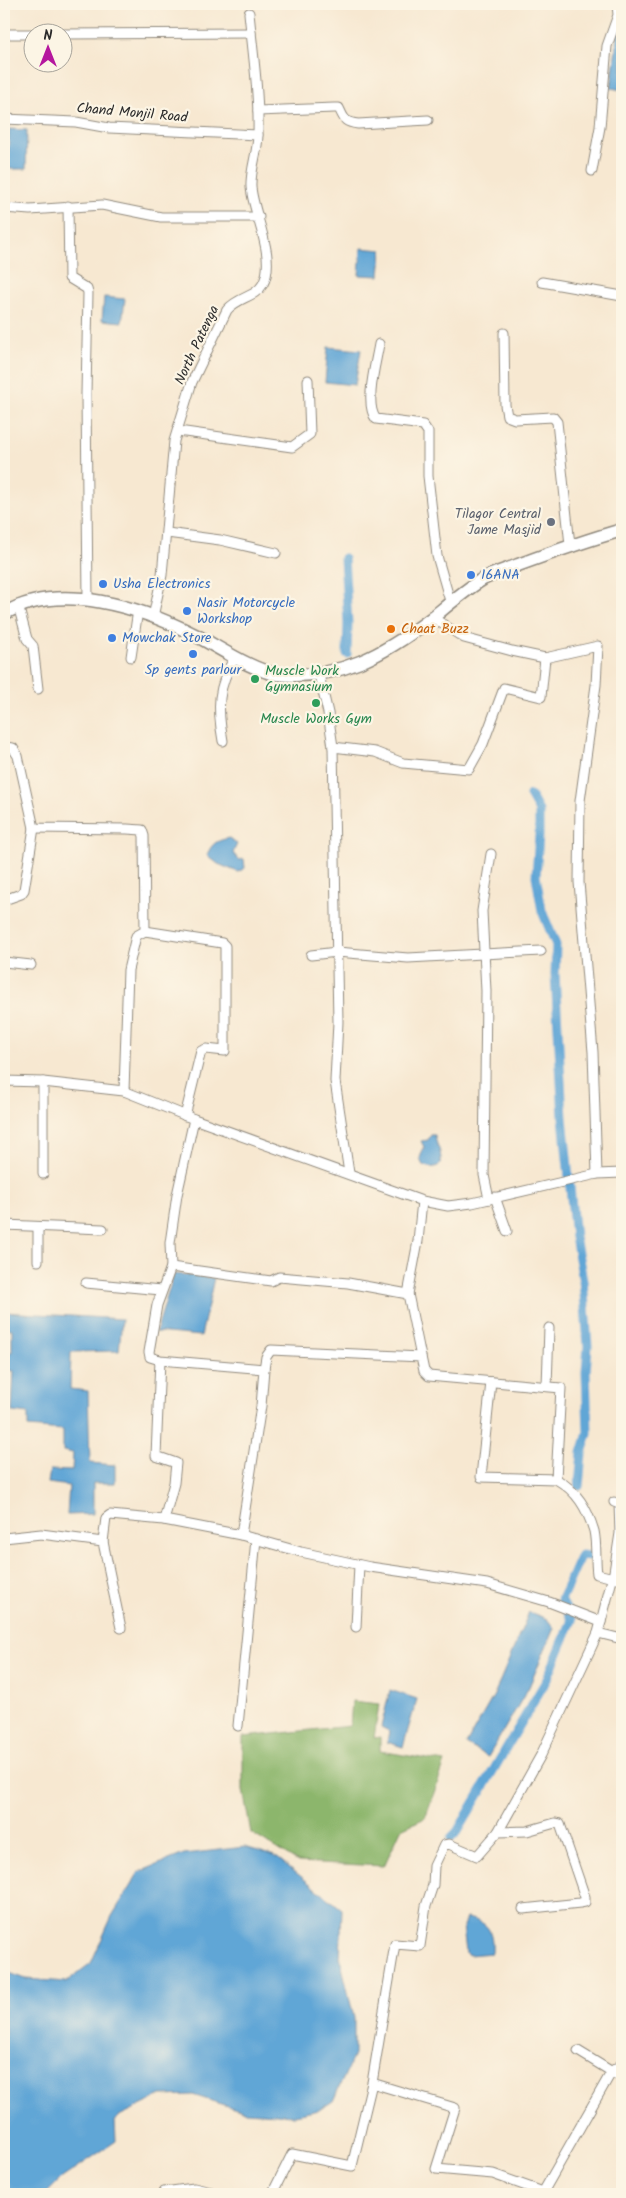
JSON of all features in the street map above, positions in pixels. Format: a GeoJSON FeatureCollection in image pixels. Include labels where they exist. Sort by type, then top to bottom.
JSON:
{"type":"FeatureCollection","features":[{"type":"Feature","properties":{"kind":"highway"},"geometry":{"type":"LineString","coordinates":[[4,614],[18,605],[50,598],[88,600],[138,610],[195,635],[235,657],[275,674],[319,674],[352,666],[378,655],[484,578],[570,545],[622,530]]}},
{"type":"Feature","properties":{"kind":"street"},"geometry":{"type":"LineString","coordinates":[[592,171],[600,127],[606,46],[618,15],[617,4]]}},
{"type":"Feature","properties":{"kind":"street","name":"North Patenga"},"geometry":{"type":"LineString","coordinates":[[153,617],[162,575],[174,442],[192,382],[227,310],[236,300],[253,294],[263,283],[266,259],[259,216],[251,187],[258,135],[258,111],[249,13]]}},
{"type":"Feature","properties":{"kind":"street"},"geometry":{"type":"LineString","coordinates":[[72,34],[251,33]]}},
{"type":"Feature","properties":{"kind":"street"},"geometry":{"type":"LineString","coordinates":[[4,34],[22,34]]}},
{"type":"Feature","properties":{"kind":"street"},"geometry":{"type":"LineString","coordinates":[[258,111],[339,108],[342,118],[348,122],[358,124],[428,120]]}},
{"type":"Feature","properties":{"kind":"street","name":"Chand Monjil Road"},"geometry":{"type":"LineString","coordinates":[[4,119],[76,122],[109,128],[258,135]]}},
{"type":"Feature","properties":{"kind":"street"},"geometry":{"type":"LineString","coordinates":[[4,208],[30,210],[102,205],[161,217],[259,216]]}},
{"type":"Feature","properties":{"kind":"street"},"geometry":{"type":"LineString","coordinates":[[68,206],[69,278],[87,289],[88,293],[86,394],[88,600]]}},
{"type":"Feature","properties":{"kind":"street"},"geometry":{"type":"LineString","coordinates":[[542,282],[622,296]]}},
{"type":"Feature","properties":{"kind":"street"},"geometry":{"type":"LineString","coordinates":[[504,333],[505,405],[507,416],[516,419],[553,417],[557,422],[570,545]]}},
{"type":"Feature","properties":{"kind":"street"},"geometry":{"type":"LineString","coordinates":[[379,344],[370,399],[372,415],[376,419],[423,425],[428,432],[428,476],[436,556],[450,601]]}},
{"type":"Feature","properties":{"kind":"street"},"geometry":{"type":"LineString","coordinates":[[178,431],[292,447],[310,434],[308,380]]}},
{"type":"Feature","properties":{"kind":"street"},"geometry":{"type":"LineString","coordinates":[[167,533],[220,540],[276,553]]}},
{"type":"Feature","properties":{"kind":"street"},"geometry":{"type":"LineString","coordinates":[[18,605],[27,639],[33,646],[38,689]]}},
{"type":"Feature","properties":{"kind":"street"},"geometry":{"type":"LineString","coordinates":[[131,657],[138,610]]}},
{"type":"Feature","properties":{"kind":"street"},"geometry":{"type":"LineString","coordinates":[[432,617],[464,638],[512,652],[545,658],[595,645],[598,646],[580,801],[579,873],[593,1052],[597,1174]]}},
{"type":"Feature","properties":{"kind":"street"},"geometry":{"type":"LineString","coordinates":[[223,741],[218,715],[219,701],[225,674],[235,657]]}},
{"type":"Feature","properties":{"kind":"street"},"geometry":{"type":"LineString","coordinates":[[333,747],[375,752],[403,763],[469,769],[483,744],[504,688],[541,697],[545,658]]}},
{"type":"Feature","properties":{"kind":"street"},"geometry":{"type":"LineString","coordinates":[[319,674],[333,747],[338,1022],[335,1081],[349,1173]]}},
{"type":"Feature","properties":{"kind":"street"},"geometry":{"type":"LineString","coordinates":[[4,747],[13,748],[18,756],[34,828],[24,890],[21,894],[4,900]]}},
{"type":"Feature","properties":{"kind":"street"},"geometry":{"type":"LineString","coordinates":[[34,828],[142,830],[145,848],[145,931]]}},
{"type":"Feature","properties":{"kind":"street"},"geometry":{"type":"LineString","coordinates":[[491,854],[482,911],[484,955],[484,1175],[507,1231]]}},
{"type":"Feature","properties":{"kind":"street"},"geometry":{"type":"LineString","coordinates":[[124,1091],[128,970],[136,936],[145,931],[222,943],[225,946],[225,1051],[201,1051],[170,1243],[171,1267],[161,1290],[149,1352],[150,1357],[160,1360],[264,1369]]}},
{"type":"Feature","properties":{"kind":"street"},"geometry":{"type":"LineString","coordinates":[[311,955],[337,952],[408,958],[541,951]]}},
{"type":"Feature","properties":{"kind":"street"},"geometry":{"type":"LineString","coordinates":[[4,962],[31,965]]}},
{"type":"Feature","properties":{"kind":"street"},"geometry":{"type":"LineString","coordinates":[[4,1081],[43,1082],[124,1091],[189,1118],[349,1173],[422,1201],[448,1206],[559,1184],[597,1174],[622,1173]]}},
{"type":"Feature","properties":{"kind":"street"},"geometry":{"type":"LineString","coordinates":[[43,1082],[43,1174]]}},
{"type":"Feature","properties":{"kind":"street"},"geometry":{"type":"LineString","coordinates":[[422,1201],[418,1241],[408,1294],[424,1371],[429,1376],[561,1388],[556,1479]]}},
{"type":"Feature","properties":{"kind":"street"},"geometry":{"type":"LineString","coordinates":[[4,1225],[103,1229]]}},
{"type":"Feature","properties":{"kind":"street"},"geometry":{"type":"LineString","coordinates":[[38,1226],[38,1261]]}},
{"type":"Feature","properties":{"kind":"street"},"geometry":{"type":"LineString","coordinates":[[171,1267],[271,1281],[279,1277],[348,1283],[408,1294]]}},
{"type":"Feature","properties":{"kind":"street"},"geometry":{"type":"LineString","coordinates":[[86,1283],[161,1290]]}},
{"type":"Feature","properties":{"kind":"street"},"geometry":{"type":"LineString","coordinates":[[548,1386],[549,1328]]}},
{"type":"Feature","properties":{"kind":"street"},"geometry":{"type":"LineString","coordinates":[[241,1534],[261,1406],[264,1369],[266,1357],[271,1350],[421,1357]]}},
{"type":"Feature","properties":{"kind":"street"},"geometry":{"type":"LineString","coordinates":[[160,1360],[156,1456],[176,1463],[174,1483],[164,1520]]}},
{"type":"Feature","properties":{"kind":"street"},"geometry":{"type":"LineString","coordinates":[[490,1382],[481,1477],[556,1479],[570,1487],[579,1496],[594,1531],[597,1574],[622,1580]]}},
{"type":"Feature","properties":{"kind":"street"},"geometry":{"type":"LineString","coordinates":[[272,2194],[292,2154],[352,2166],[372,2083],[395,1944],[420,1946],[426,1906],[433,1885],[434,1866],[444,1845],[449,1844],[477,1856],[498,1832],[541,1755],[598,1633],[612,1579],[620,1533],[620,1504],[614,1502]]}},
{"type":"Feature","properties":{"kind":"street"},"geometry":{"type":"LineString","coordinates":[[121,1628],[103,1542],[106,1518],[110,1515],[164,1520],[241,1534],[359,1564],[487,1584],[550,1602],[601,1622]]}},
{"type":"Feature","properties":{"kind":"street"},"geometry":{"type":"LineString","coordinates":[[4,1538],[41,1534],[103,1542]]}},
{"type":"Feature","properties":{"kind":"street"},"geometry":{"type":"LineString","coordinates":[[238,1726],[256,1539]]}},
{"type":"Feature","properties":{"kind":"street"},"geometry":{"type":"LineString","coordinates":[[356,1627],[359,1564]]}},
{"type":"Feature","properties":{"kind":"street"},"geometry":{"type":"LineString","coordinates":[[598,1633],[622,1639]]}},
{"type":"Feature","properties":{"kind":"street"},"geometry":{"type":"LineString","coordinates":[[498,1832],[527,1831],[555,1823],[560,1824],[585,1897],[585,1902],[580,1903],[522,1909]]}},
{"type":"Feature","properties":{"kind":"street"},"geometry":{"type":"LineString","coordinates":[[578,2051],[622,2078]]}},
{"type":"Feature","properties":{"kind":"street"},"geometry":{"type":"LineString","coordinates":[[372,2083],[455,2108],[436,2169],[493,2174],[542,2193],[612,2071],[622,2064]]}},
{"type":"Feature","properties":{"kind":"street"},"geometry":{"type":"LineString","coordinates":[[164,2192],[194,2188],[220,2194]]}},
{"type":"Feature","properties":{"kind":"green space"},"geometry":{"type":"Polygon","coordinates":[[[352,1701],[379,1704],[374,1738],[380,1737],[380,1751],[445,1762],[425,1818],[401,1829],[384,1866],[298,1862],[251,1833],[243,1790],[243,1737],[350,1726],[352,1701]]]}},
{"type":"Feature","properties":{"kind":"water"},"geometry":{"type":"Polygon","coordinates":[[[618,32],[622,32],[622,90],[611,88],[618,32]]]}},
{"type":"Feature","properties":{"kind":"water"},"geometry":{"type":"Polygon","coordinates":[[[9,129],[27,130],[26,169],[8,169],[9,129]]]}},
{"type":"Feature","properties":{"kind":"water"},"geometry":{"type":"Polygon","coordinates":[[[361,248],[382,250],[380,276],[359,275],[361,248]]]}},
{"type":"Feature","properties":{"kind":"water"},"geometry":{"type":"Polygon","coordinates":[[[104,297],[125,299],[122,322],[102,320],[104,297]]]}},
{"type":"Feature","properties":{"kind":"water"},"geometry":{"type":"Polygon","coordinates":[[[328,347],[361,350],[355,385],[325,382],[328,347]]]}},
{"type":"Feature","properties":{"kind":"water"},"geometry":{"type":"Polygon","coordinates":[[[229,838],[237,844],[233,853],[239,860],[244,859],[245,868],[238,872],[218,864],[207,855],[215,843],[229,838]]]}},
{"type":"Feature","properties":{"kind":"water"},"geometry":{"type":"Polygon","coordinates":[[[431,1135],[435,1135],[440,1151],[441,1164],[436,1167],[422,1164],[420,1158],[424,1147],[421,1141],[428,1140],[431,1135]]]}},
{"type":"Feature","properties":{"kind":"water"},"geometry":{"type":"Polygon","coordinates":[[[174,1274],[214,1278],[201,1336],[156,1332],[174,1274]]]}},
{"type":"Feature","properties":{"kind":"water"},"geometry":{"type":"Polygon","coordinates":[[[4,1312],[122,1319],[119,1351],[71,1352],[70,1389],[88,1391],[90,1463],[115,1465],[115,1483],[93,1483],[93,1514],[67,1515],[69,1486],[48,1483],[50,1470],[72,1471],[73,1453],[63,1451],[63,1430],[28,1427],[28,1414],[12,1412],[14,1371],[4,1370],[4,1352],[12,1352],[12,1329],[4,1328],[4,1312]]]}},
{"type":"Feature","properties":{"kind":"water"},"geometry":{"type":"Polygon","coordinates":[[[529,1612],[547,1619],[554,1628],[529,1687],[488,1757],[466,1744],[494,1695],[529,1612]]]}},
{"type":"Feature","properties":{"kind":"water"},"geometry":{"type":"Polygon","coordinates":[[[390,1690],[417,1699],[403,1747],[387,1742],[389,1731],[381,1727],[390,1690]]]}},
{"type":"Feature","properties":{"kind":"water"},"geometry":{"type":"Polygon","coordinates":[[[245,1847],[275,1856],[342,1909],[340,1958],[354,2018],[354,2055],[333,2101],[319,2110],[294,2115],[246,2112],[193,2095],[161,2096],[119,2116],[115,2120],[116,2141],[62,2178],[46,2194],[4,2194],[4,1971],[26,1979],[66,1982],[91,1963],[112,1916],[139,1872],[184,1854],[245,1847]]]}},
{"type":"Feature","properties":{"kind":"water"},"geometry":{"type":"Polygon","coordinates":[[[466,1918],[480,1922],[488,1928],[492,1938],[492,1953],[469,1955],[466,1953],[463,1926],[466,1918]]]}},
{"type":"Feature","properties":{"kind":"waterway"},"geometry":{"type":"LineString","coordinates":[[344,558],[348,623],[347,654]]}},
{"type":"Feature","properties":{"kind":"waterway"},"geometry":{"type":"LineString","coordinates":[[530,795],[539,811],[536,876],[542,911],[556,945],[555,974],[563,1118],[575,1237],[583,1280],[588,1346],[586,1372],[588,1433],[582,1453],[579,1486]]}},
{"type":"Feature","properties":{"kind":"waterway"},"geometry":{"type":"LineString","coordinates":[[451,1838],[457,1832],[547,1679],[572,1620],[561,1600],[581,1555],[590,1556]]}},
{"type":"Feature","properties":{"kind":"place","name":"Tilagor Central Jame Masjid"},"geometry":{"type":"Point","coordinates":[551,522]}},
{"type":"Feature","properties":{"kind":"place","name":"16ANA"},"geometry":{"type":"Point","coordinates":[471,575]}},
{"type":"Feature","properties":{"kind":"place","name":"Usha Electronics"},"geometry":{"type":"Point","coordinates":[103,584]}},
{"type":"Feature","properties":{"kind":"place","name":"Nasir Motorcycle Workshop"},"geometry":{"type":"Point","coordinates":[187,611]}},
{"type":"Feature","properties":{"kind":"place","name":"Chaat Buzz"},"geometry":{"type":"Point","coordinates":[391,629]}},
{"type":"Feature","properties":{"kind":"place","name":"Mowchak Store"},"geometry":{"type":"Point","coordinates":[112,638]}},
{"type":"Feature","properties":{"kind":"place","name":"Sp gents parlour"},"geometry":{"type":"Point","coordinates":[193,654]}},
{"type":"Feature","properties":{"kind":"place","name":"Muscle Work Gymnasium"},"geometry":{"type":"Point","coordinates":[255,679]}},
{"type":"Feature","properties":{"kind":"place","name":"Muscle Works Gym"},"geometry":{"type":"Point","coordinates":[316,703]}}]}
